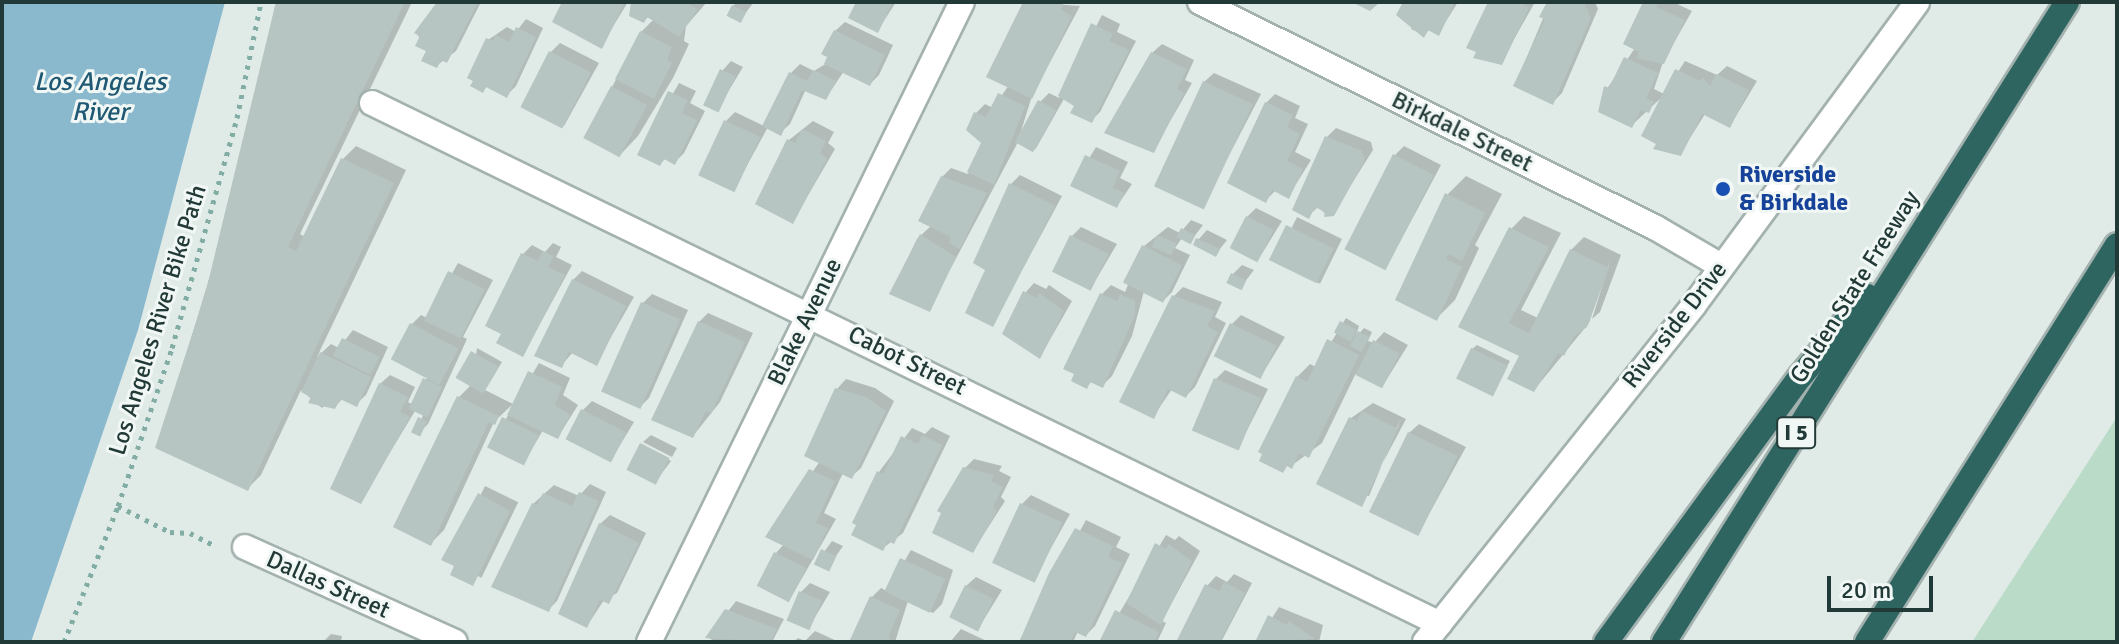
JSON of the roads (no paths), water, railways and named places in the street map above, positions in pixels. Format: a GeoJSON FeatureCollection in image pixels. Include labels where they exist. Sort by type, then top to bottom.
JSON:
{"type":"FeatureCollection","features":[{"type":"Feature","properties":{"kind":"highway","name":"Golden State Freeway"},"geometry":{"type":"LineString","coordinates":[[1664,642],[2067,2]]}},
{"type":"Feature","properties":{"kind":"highway"},"geometry":{"type":"LineString","coordinates":[[1606,642],[1801,376],[1928,224]]}},
{"type":"Feature","properties":{"kind":"highway"},"geometry":{"type":"LineString","coordinates":[[1867,642],[2117,245]]}},
{"type":"Feature","properties":{"kind":"street","name":"Blake Avenue"},"geometry":{"type":"LineString","coordinates":[[649,642],[962,2]]}},
{"type":"Feature","properties":{"kind":"street","name":"Birkdale Street"},"geometry":{"type":"LineString","coordinates":[[1200,2],[1656,228],[1721,266]]}},
{"type":"Feature","properties":{"kind":"street","name":"Riverside Drive"},"geometry":{"type":"LineString","coordinates":[[1433,633],[1721,266],[1917,2]]}},
{"type":"Feature","properties":{"kind":"street","name":"Cabot Street"},"geometry":{"type":"LineString","coordinates":[[372,103],[810,312],[1433,633]]}},
{"type":"Feature","properties":{"kind":"street","name":"Dallas Street"},"geometry":{"type":"LineString","coordinates":[[245,547],[455,642]]}},
{"type":"Feature","properties":{"kind":"water","name":"Los Angeles River"},"geometry":{"type":"Polygon","coordinates":[[[2,2],[225,2],[138,330],[31,642],[2,642],[2,2]]]}},
{"type":"Feature","properties":{"kind":"place","name":"Riverside & Birkdale"},"geometry":{"type":"Point","coordinates":[1723,189]}}]}
